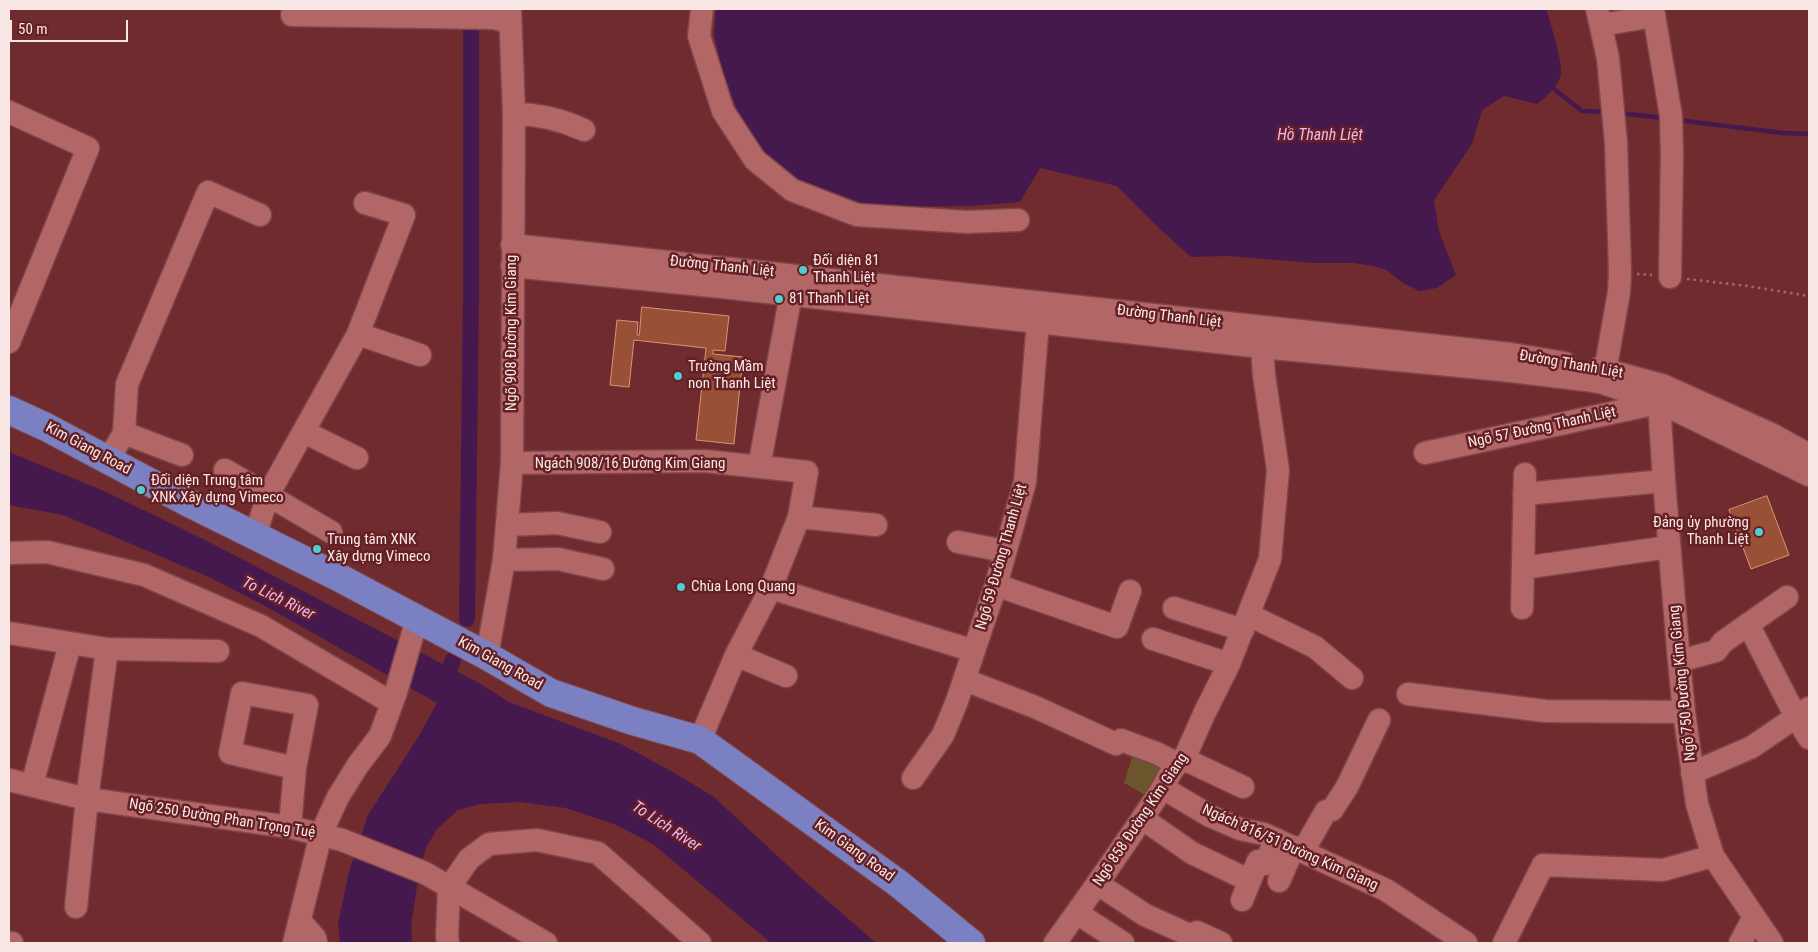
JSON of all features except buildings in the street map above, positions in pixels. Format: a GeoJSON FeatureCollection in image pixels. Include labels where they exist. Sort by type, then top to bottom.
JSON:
{"type":"FeatureCollection","features":[{"type":"Feature","properties":{"kind":"main road","name":"Kim Giang Road"},"geometry":{"type":"LineString","coordinates":[[9,410],[46,427],[255,536],[413,631],[487,656],[551,693],[633,721],[700,740],[899,884],[971,943]]}},
{"type":"Feature","properties":{"kind":"street"},"geometry":{"type":"LineString","coordinates":[[702,9],[699,36],[723,112],[755,160],[792,190],[857,215],[967,222],[1018,220]]}},
{"type":"Feature","properties":{"kind":"street"},"geometry":{"type":"LineString","coordinates":[[1604,376],[1620,292],[1620,272],[1616,144],[1608,58],[1599,17],[1653,12],[1672,124],[1670,277]]}},
{"type":"Feature","properties":{"kind":"street"},"geometry":{"type":"LineString","coordinates":[[292,16],[450,18],[505,16]]}},
{"type":"Feature","properties":{"kind":"street","name":"Ngõ 908 Đường Kim Giang"},"geometry":{"type":"LineString","coordinates":[[487,656],[504,560],[512,463],[514,114],[505,16]]}},
{"type":"Feature","properties":{"kind":"street"},"geometry":{"type":"LineString","coordinates":[[9,112],[88,148],[13,318],[9,342]]}},
{"type":"Feature","properties":{"kind":"street"},"geometry":{"type":"LineString","coordinates":[[514,114],[535,114],[584,130]]}},
{"type":"Feature","properties":{"kind":"street"},"geometry":{"type":"LineString","coordinates":[[108,460],[124,433],[127,384],[208,192],[260,215]]}},
{"type":"Feature","properties":{"kind":"street"},"geometry":{"type":"LineString","coordinates":[[255,536],[268,495],[358,334],[404,215],[366,203]]}},
{"type":"Feature","properties":{"kind":"street","name":"Đường Thanh Liệt"},"geometry":{"type":"LineString","coordinates":[[512,255],[791,294],[1262,347],[1502,370],[1604,376]]}},
{"type":"Feature","properties":{"kind":"street","name":"Đường Thanh Liệt"},"geometry":{"type":"LineString","coordinates":[[512,255],[1511,354],[1604,376],[1746,422],[1809,455]]}},
{"type":"Feature","properties":{"kind":"street"},"geometry":{"type":"LineString","coordinates":[[759,467],[791,294]]}},
{"type":"Feature","properties":{"kind":"street","name":"Ngõ 59 Đường Thanh Liệt"},"geometry":{"type":"LineString","coordinates":[[913,778],[943,735],[965,680],[996,585],[1024,482],[1038,321]]}},
{"type":"Feature","properties":{"kind":"street"},"geometry":{"type":"LineString","coordinates":[[358,334],[420,355]]}},
{"type":"Feature","properties":{"kind":"street","name":"Ngõ 858 Đường Kim Giang"},"geometry":{"type":"LineString","coordinates":[[1055,943],[1143,819],[1180,761],[1229,664],[1270,559],[1278,470],[1264,375],[1262,347]]}},
{"type":"Feature","properties":{"kind":"street"},"geometry":{"type":"LineString","coordinates":[[1661,394],[1809,475]]}},
{"type":"Feature","properties":{"kind":"street","name":"Ngõ 57 Đường Thanh Liệt"},"geometry":{"type":"LineString","coordinates":[[1425,453],[1661,394]]}},
{"type":"Feature","properties":{"kind":"street","name":"Ngõ 750 Đường Kim Giang"},"geometry":{"type":"LineString","coordinates":[[1661,394],[1664,481],[1669,547],[1684,712],[1697,804],[1713,856],[1772,943]]}},
{"type":"Feature","properties":{"kind":"street"},"geometry":{"type":"LineString","coordinates":[[304,432],[357,458]]}},
{"type":"Feature","properties":{"kind":"street"},"geometry":{"type":"LineString","coordinates":[[124,433],[182,455]]}},
{"type":"Feature","properties":{"kind":"street","name":"Ngách 908/16 Đường Kim Giang"},"geometry":{"type":"LineString","coordinates":[[512,463],[705,461],[807,472],[799,517]]}},
{"type":"Feature","properties":{"kind":"street"},"geometry":{"type":"LineString","coordinates":[[225,470],[331,532]]}},
{"type":"Feature","properties":{"kind":"street"},"geometry":{"type":"LineString","coordinates":[[1522,608],[1524,484],[1664,481]]}},
{"type":"Feature","properties":{"kind":"street"},"geometry":{"type":"LineString","coordinates":[[700,740],[736,655],[771,588],[799,517],[876,525]]}},
{"type":"Feature","properties":{"kind":"street"},"geometry":{"type":"LineString","coordinates":[[507,525],[557,522],[600,532]]}},
{"type":"Feature","properties":{"kind":"street"},"geometry":{"type":"LineString","coordinates":[[958,542],[1005,551]]}},
{"type":"Feature","properties":{"kind":"street"},"geometry":{"type":"LineString","coordinates":[[1523,568],[1669,547]]}},
{"type":"Feature","properties":{"kind":"street"},"geometry":{"type":"LineString","coordinates":[[9,553],[47,552],[144,575],[261,626],[394,698]]}},
{"type":"Feature","properties":{"kind":"street"},"geometry":{"type":"LineString","coordinates":[[504,560],[558,559],[603,569]]}},
{"type":"Feature","properties":{"kind":"street"},"geometry":{"type":"LineString","coordinates":[[996,585],[1117,627],[1130,591]]}},
{"type":"Feature","properties":{"kind":"street"},"geometry":{"type":"LineString","coordinates":[[771,588],[974,651]]}},
{"type":"Feature","properties":{"kind":"street"},"geometry":{"type":"LineString","coordinates":[[1679,660],[1716,651],[1723,642],[1787,597]]}},
{"type":"Feature","properties":{"kind":"street"},"geometry":{"type":"LineString","coordinates":[[1174,608],[1246,622],[1315,647],[1352,678]]}},
{"type":"Feature","properties":{"kind":"street"},"geometry":{"type":"LineString","coordinates":[[1748,624],[1803,713],[1809,738]]}},
{"type":"Feature","properties":{"kind":"street"},"geometry":{"type":"LineString","coordinates":[[294,943],[300,921],[331,837],[338,797],[358,765],[380,736],[394,698],[413,631]]}},
{"type":"Feature","properties":{"kind":"street"},"geometry":{"type":"LineString","coordinates":[[9,633],[107,650],[218,651]]}},
{"type":"Feature","properties":{"kind":"street"},"geometry":{"type":"LineString","coordinates":[[1153,639],[1229,664]]}},
{"type":"Feature","properties":{"kind":"street"},"geometry":{"type":"LineString","coordinates":[[32,785],[70,644]]}},
{"type":"Feature","properties":{"kind":"street"},"geometry":{"type":"LineString","coordinates":[[76,907],[87,799],[107,650]]}},
{"type":"Feature","properties":{"kind":"street"},"geometry":{"type":"LineString","coordinates":[[736,655],[786,676]]}},
{"type":"Feature","properties":{"kind":"street"},"geometry":{"type":"LineString","coordinates":[[965,680],[1035,707],[1116,744],[1121,740],[1180,761],[1242,787]]}},
{"type":"Feature","properties":{"kind":"street"},"geometry":{"type":"LineString","coordinates":[[1408,694],[1546,711],[1684,712]]}},
{"type":"Feature","properties":{"kind":"street"},"geometry":{"type":"LineString","coordinates":[[1692,773],[1752,747],[1803,713]]}},
{"type":"Feature","properties":{"kind":"street"},"geometry":{"type":"LineString","coordinates":[[1242,900],[1258,861],[1266,864],[1291,846],[1326,812],[1332,810],[1348,786],[1379,720]]}},
{"type":"Feature","properties":{"kind":"street"},"geometry":{"type":"LineString","coordinates":[[290,827],[296,768]]}},
{"type":"Feature","properties":{"kind":"street","name":"Ngõ 250 Đường Phan Trọng Tuệ"},"geometry":{"type":"LineString","coordinates":[[9,780],[87,799],[290,827],[331,837],[425,873],[546,943]]}},
{"type":"Feature","properties":{"kind":"street","name":"Ngách 816/51 Đường Kim Giang"},"geometry":{"type":"LineString","coordinates":[[1163,788],[1210,816],[1240,829],[1264,834],[1386,890],[1466,943]]}},
{"type":"Feature","properties":{"kind":"street"},"geometry":{"type":"LineString","coordinates":[[1143,819],[1192,853],[1244,878]]}},
{"type":"Feature","properties":{"kind":"street"},"geometry":{"type":"LineString","coordinates":[[448,943],[449,888],[469,859],[490,844],[537,840],[598,853],[700,943]]}},
{"type":"Feature","properties":{"kind":"street"},"geometry":{"type":"LineString","coordinates":[[1279,881],[1291,846]]}},
{"type":"Feature","properties":{"kind":"street"},"geometry":{"type":"LineString","coordinates":[[1504,943],[1543,865],[1663,870],[1713,856]]}},
{"type":"Feature","properties":{"kind":"street"},"geometry":{"type":"LineString","coordinates":[[1098,884],[1145,915],[1164,922],[1192,940],[1197,932],[1221,943]]}},
{"type":"Feature","properties":{"kind":"street"},"geometry":{"type":"LineString","coordinates":[[1076,913],[1123,943]]}},
{"type":"Feature","properties":{"kind":"street"},"geometry":{"type":"LineString","coordinates":[[1740,943],[1754,917]]}},
{"type":"Feature","properties":{"kind":"street"},"geometry":{"type":"LineString","coordinates":[[300,921],[315,938],[316,943]]}},
{"type":"Feature","properties":{"kind":"path"},"geometry":{"type":"LineString","coordinates":[[1620,272],[1747,286],[1809,296]]}},
{"type":"Feature","properties":{"kind":"shaded area"},"geometry":{"type":"Polygon","coordinates":[[[1133,754],[1164,760],[1149,797],[1124,783],[1133,754]]]}},
{"type":"Feature","properties":{"kind":"water","name":"Hồ Thanh Liệt"},"geometry":{"type":"Polygon","coordinates":[[[716,9],[1546,9],[1558,52],[1561,74],[1555,87],[1537,104],[1504,96],[1482,110],[1472,144],[1434,200],[1439,232],[1456,275],[1437,288],[1419,291],[1403,283],[1386,270],[1353,263],[1315,263],[1228,256],[1191,257],[1117,186],[1040,168],[1020,202],[968,206],[890,207],[841,200],[783,176],[743,124],[724,77],[714,35],[716,9]]]}},
{"type":"Feature","properties":{"kind":"water","name":"To Lich River"},"geometry":{"type":"Polygon","coordinates":[[[9,452],[104,491],[207,541],[479,683],[509,702],[621,744],[671,771],[714,797],[799,876],[876,943],[771,943],[653,844],[614,824],[566,808],[520,802],[480,804],[458,810],[437,829],[426,848],[420,867],[411,926],[412,943],[340,943],[338,923],[349,872],[368,815],[419,736],[437,703],[265,606],[209,577],[63,515],[9,505],[9,452]]]}},
{"type":"Feature","properties":{"kind":"waterway"},"geometry":{"type":"LineString","coordinates":[[467,619],[471,295],[471,9]]}},
{"type":"Feature","properties":{"kind":"waterway"},"geometry":{"type":"LineString","coordinates":[[1554,89],[1582,111],[1607,112]]}},
{"type":"Feature","properties":{"kind":"waterway"},"geometry":{"type":"LineString","coordinates":[[1619,113],[1664,118]]}},
{"type":"Feature","properties":{"kind":"waterway"},"geometry":{"type":"LineString","coordinates":[[1677,120],[1783,133],[1809,134]]}},
{"type":"Feature","properties":{"kind":"waterway"},"geometry":{"type":"LineString","coordinates":[[441,688],[453,660]]}},
{"type":"Feature","properties":{"kind":"place","name":"Đối diện 81 Thanh Liệt"},"geometry":{"type":"Point","coordinates":[803,270]}},
{"type":"Feature","properties":{"kind":"place","name":"81 Thanh Liệt"},"geometry":{"type":"Point","coordinates":[779,299]}},
{"type":"Feature","properties":{"kind":"place","name":"Trường Mầm non Thanh Liệt"},"geometry":{"type":"Point","coordinates":[678,376]}},
{"type":"Feature","properties":{"kind":"place","name":"Đối diện Trung tâm XNK Xây dựng Vimeco"},"geometry":{"type":"Point","coordinates":[141,490]}},
{"type":"Feature","properties":{"kind":"place","name":"Đảng ủy phường Thanh Liệt"},"geometry":{"type":"Point","coordinates":[1759,532]}},
{"type":"Feature","properties":{"kind":"place","name":"Trung tâm XNK Xây dựng Vimeco"},"geometry":{"type":"Point","coordinates":[317,549]}},
{"type":"Feature","properties":{"kind":"place","name":"Chùa Long Quang"},"geometry":{"type":"Point","coordinates":[681,587]}}]}
